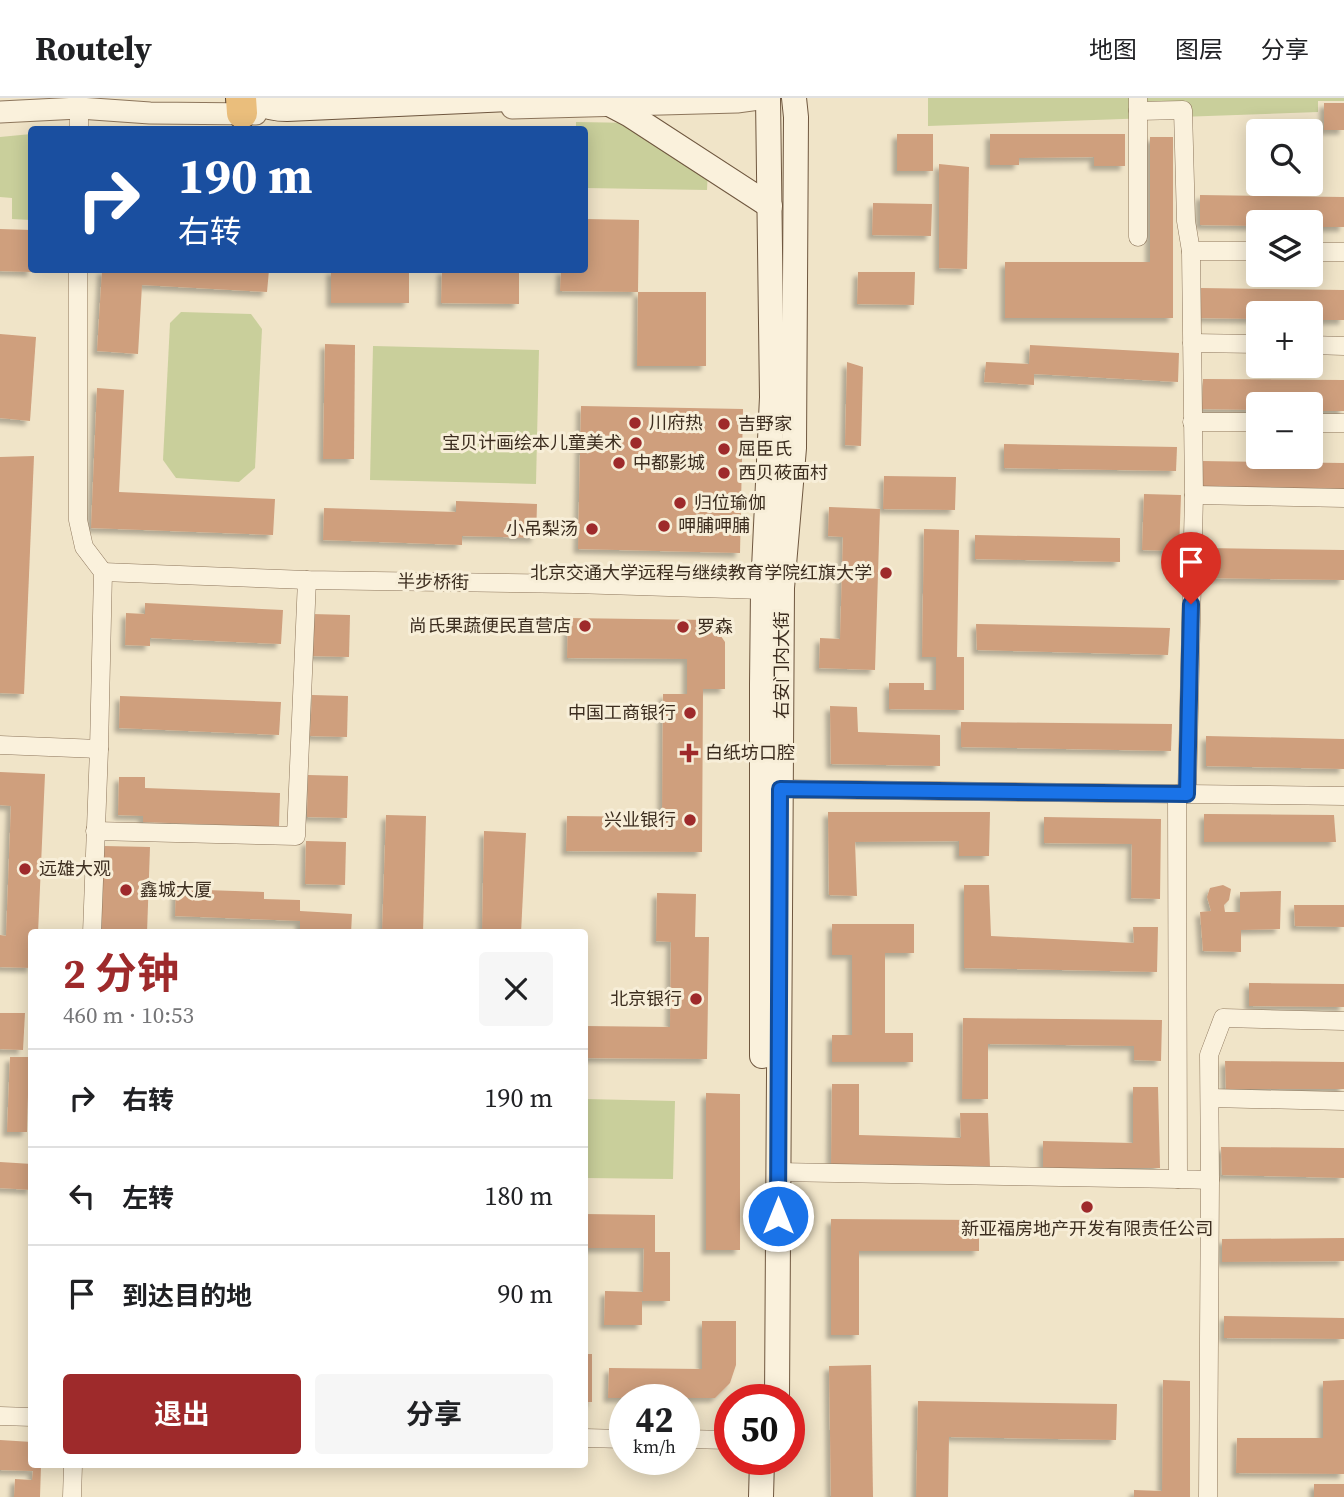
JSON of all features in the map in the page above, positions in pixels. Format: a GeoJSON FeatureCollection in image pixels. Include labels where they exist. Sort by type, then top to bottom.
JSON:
{"type":"FeatureCollection","features":[{"type":"Feature","properties":{"kind":"main road"},"geometry":{"type":"LineString","coordinates":[[239,104],[256,102],[272,109],[287,109],[533,98]]}},
{"type":"Feature","properties":{"kind":"main road","name":"右安门内大街"},"geometry":{"type":"LineString","coordinates":[[762,1384],[762,684],[763,590],[772,397],[768,98]]}},
{"type":"Feature","properties":{"kind":"main road","name":"右安门内大街"},"geometry":{"type":"LineString","coordinates":[[777,1384],[782,588],[794,448],[794,98]]}},
{"type":"Feature","properties":{"kind":"main road"},"geometry":{"type":"LineString","coordinates":[[611,104],[770,206]]}},
{"type":"Feature","properties":{"kind":"main road"},"geometry":{"type":"LineString","coordinates":[[761,1497],[762,1475]]}},
{"type":"Feature","properties":{"kind":"main road"},"geometry":{"type":"LineString","coordinates":[[776,1497],[777,1475]]}},
{"type":"Feature","properties":{"kind":"street"},"geometry":{"type":"LineString","coordinates":[[0,112],[79,119],[239,104],[288,116],[737,102],[768,98]]}},
{"type":"Feature","properties":{"kind":"street"},"geometry":{"type":"LineString","coordinates":[[1138,237],[1138,104],[1183,110],[1186,221],[1191,251],[1194,495],[1182,794],[1178,1179]]}},
{"type":"Feature","properties":{"kind":"street"},"geometry":{"type":"LineString","coordinates":[[1191,251],[1246,251]]}},
{"type":"Feature","properties":{"kind":"street"},"geometry":{"type":"LineString","coordinates":[[1323,252],[1344,252]]}},
{"type":"Feature","properties":{"kind":"street"},"geometry":{"type":"LineString","coordinates":[[78,273],[78,520],[84,547],[103,572],[92,929]]}},
{"type":"Feature","properties":{"kind":"street"},"geometry":{"type":"LineString","coordinates":[[1192,343],[1246,344]]}},
{"type":"Feature","properties":{"kind":"street"},"geometry":{"type":"LineString","coordinates":[[1323,345],[1344,346]]}},
{"type":"Feature","properties":{"kind":"street"},"geometry":{"type":"LineString","coordinates":[[1192,422],[1246,422]]}},
{"type":"Feature","properties":{"kind":"street"},"geometry":{"type":"LineString","coordinates":[[1323,422],[1344,423]]}},
{"type":"Feature","properties":{"kind":"street"},"geometry":{"type":"LineString","coordinates":[[1194,495],[1344,498]]}},
{"type":"Feature","properties":{"kind":"street","name":"半步桥街"},"geometry":{"type":"LineString","coordinates":[[103,572],[307,580],[763,590]]}},
{"type":"Feature","properties":{"kind":"street"},"geometry":{"type":"LineString","coordinates":[[95,831],[296,836],[307,580]]}},
{"type":"Feature","properties":{"kind":"street"},"geometry":{"type":"LineString","coordinates":[[0,745],[99,749]]}},
{"type":"Feature","properties":{"kind":"street"},"geometry":{"type":"LineString","coordinates":[[780,789],[1344,796]]}},
{"type":"Feature","properties":{"kind":"street"},"geometry":{"type":"LineString","coordinates":[[1208,1497],[1209,1055],[1223,1018],[1344,1021]]}},
{"type":"Feature","properties":{"kind":"street"},"geometry":{"type":"LineString","coordinates":[[1210,1098],[1344,1101]]}},
{"type":"Feature","properties":{"kind":"street"},"geometry":{"type":"LineString","coordinates":[[778,1172],[1210,1180]]}},
{"type":"Feature","properties":{"kind":"street"},"geometry":{"type":"LineString","coordinates":[[0,1416],[28,1417]]}},
{"type":"Feature","properties":{"kind":"street"},"geometry":{"type":"LineString","coordinates":[[588,1438],[609,1438]]}},
{"type":"Feature","properties":{"kind":"street"},"geometry":{"type":"LineString","coordinates":[[72,1497],[74,1468]]}},
{"type":"Feature","properties":{"kind":"green space"},"geometry":{"type":"Polygon","coordinates":[[[928,98],[1344,98],[1344,101],[1318,101],[1318,112],[928,126],[928,98]]]}},
{"type":"Feature","properties":{"kind":"green space"},"geometry":{"type":"Polygon","coordinates":[[[576,122],[636,123],[708,169],[707,190],[588,188],[588,126],[576,126],[576,122]]]}},
{"type":"Feature","properties":{"kind":"green space"},"geometry":{"type":"Polygon","coordinates":[[[28,134],[28,220],[12,219],[12,198],[0,197],[0,137],[28,134]]]}},
{"type":"Feature","properties":{"kind":"green space"},"geometry":{"type":"Polygon","coordinates":[[[181,312],[251,314],[262,329],[255,468],[239,482],[176,478],[163,460],[170,323],[181,312]]]}},
{"type":"Feature","properties":{"kind":"green space"},"geometry":{"type":"Polygon","coordinates":[[[373,346],[539,350],[536,484],[370,480],[373,346]]]}},
{"type":"Feature","properties":{"kind":"green space"},"geometry":{"type":"Polygon","coordinates":[[[588,1099],[675,1101],[673,1179],[588,1178],[588,1099]]]}},
{"type":"Feature","properties":{"kind":"building"},"geometry":{"type":"Polygon","coordinates":[[[1324,103],[1344,103],[1344,130],[1324,130],[1324,103]]]}},
{"type":"Feature","properties":{"kind":"building"},"geometry":{"type":"Polygon","coordinates":[[[897,134],[933,134],[933,171],[897,171],[897,134]]]}},
{"type":"Feature","properties":{"kind":"building"},"geometry":{"type":"Polygon","coordinates":[[[990,134],[1125,134],[1125,166],[1094,166],[1094,157],[1019,158],[1019,165],[990,165],[990,134]]]}},
{"type":"Feature","properties":{"kind":"building"},"geometry":{"type":"Polygon","coordinates":[[[1150,137],[1173,137],[1173,318],[1005,318],[1005,262],[1150,262],[1150,137]]]}},
{"type":"Feature","properties":{"kind":"building"},"geometry":{"type":"Polygon","coordinates":[[[939,164],[969,167],[967,269],[939,268],[939,164]]]}},
{"type":"Feature","properties":{"kind":"building"},"geometry":{"type":"Polygon","coordinates":[[[1200,195],[1344,197],[1344,227],[1323,227],[1323,210],[1246,210],[1246,226],[1200,225],[1200,195]]]}},
{"type":"Feature","properties":{"kind":"building"},"geometry":{"type":"Polygon","coordinates":[[[873,203],[932,204],[931,236],[872,235],[873,203]]]}},
{"type":"Feature","properties":{"kind":"building"},"geometry":{"type":"Polygon","coordinates":[[[588,219],[639,220],[638,292],[560,291],[561,273],[588,273],[588,219]]]}},
{"type":"Feature","properties":{"kind":"building"},"geometry":{"type":"Polygon","coordinates":[[[0,229],[28,230],[28,272],[0,271],[0,229]]]}},
{"type":"Feature","properties":{"kind":"building"},"geometry":{"type":"Polygon","coordinates":[[[858,272],[915,272],[914,305],[857,304],[858,272]]]}},
{"type":"Feature","properties":{"kind":"building"},"geometry":{"type":"Polygon","coordinates":[[[102,273],[269,273],[267,292],[142,285],[138,354],[97,351],[102,273]]]}},
{"type":"Feature","properties":{"kind":"building"},"geometry":{"type":"Polygon","coordinates":[[[331,273],[409,273],[409,303],[331,303],[331,273]]]}},
{"type":"Feature","properties":{"kind":"building"},"geometry":{"type":"Polygon","coordinates":[[[442,273],[519,273],[519,304],[441,303],[442,273]]]}},
{"type":"Feature","properties":{"kind":"building"},"geometry":{"type":"Polygon","coordinates":[[[1200,288],[1344,290],[1344,320],[1323,320],[1323,301],[1246,301],[1246,319],[1200,318],[1200,288]]]}},
{"type":"Feature","properties":{"kind":"building"},"geometry":{"type":"Polygon","coordinates":[[[638,292],[706,292],[706,366],[637,366],[638,292]]]}},
{"type":"Feature","properties":{"kind":"building"},"geometry":{"type":"Polygon","coordinates":[[[0,334],[36,337],[30,421],[0,418],[0,334]]]}},
{"type":"Feature","properties":{"kind":"building"},"geometry":{"type":"Polygon","coordinates":[[[325,344],[355,345],[354,459],[323,459],[325,344]]]}},
{"type":"Feature","properties":{"kind":"building"},"geometry":{"type":"Polygon","coordinates":[[[1030,345],[1179,353],[1178,382],[1034,374],[1034,385],[984,382],[986,362],[1029,364],[1030,345]]]}},
{"type":"Feature","properties":{"kind":"building"},"geometry":{"type":"Polygon","coordinates":[[[847,362],[863,367],[861,446],[845,445],[847,362]]]}},
{"type":"Feature","properties":{"kind":"building"},"geometry":{"type":"Polygon","coordinates":[[[1203,379],[1344,380],[1344,411],[1323,411],[1323,392],[1246,392],[1246,410],[1202,409],[1203,379]]]}},
{"type":"Feature","properties":{"kind":"building"},"geometry":{"type":"Polygon","coordinates":[[[97,388],[124,390],[119,492],[275,499],[273,535],[91,528],[97,388]]]}},
{"type":"Feature","properties":{"kind":"building"},"geometry":{"type":"Polygon","coordinates":[[[581,406],[743,409],[740,553],[578,549],[581,406]]]}},
{"type":"Feature","properties":{"kind":"building"},"geometry":{"type":"Polygon","coordinates":[[[1004,444],[1177,447],[1176,471],[1004,468],[1004,444]]]}},
{"type":"Feature","properties":{"kind":"building"},"geometry":{"type":"Polygon","coordinates":[[[34,456],[24,694],[0,693],[0,457],[34,456]]]}},
{"type":"Feature","properties":{"kind":"building"},"geometry":{"type":"Polygon","coordinates":[[[1202,461],[1246,462],[1246,469],[1323,469],[1323,463],[1344,463],[1344,493],[1202,491],[1202,461]]]}},
{"type":"Feature","properties":{"kind":"building"},"geometry":{"type":"Polygon","coordinates":[[[884,476],[956,477],[955,510],[883,509],[884,476]]]}},
{"type":"Feature","properties":{"kind":"building"},"geometry":{"type":"Polygon","coordinates":[[[1144,494],[1181,495],[1179,551],[1142,550],[1144,494]]]}},
{"type":"Feature","properties":{"kind":"building"},"geometry":{"type":"Polygon","coordinates":[[[456,501],[537,504],[536,538],[462,536],[462,545],[323,540],[324,508],[456,512],[456,501]]]}},
{"type":"Feature","properties":{"kind":"building"},"geometry":{"type":"Polygon","coordinates":[[[829,507],[880,509],[875,670],[819,668],[820,638],[840,639],[843,537],[828,536],[829,507]]]}},
{"type":"Feature","properties":{"kind":"building"},"geometry":{"type":"Polygon","coordinates":[[[924,529],[959,530],[957,657],[964,657],[964,710],[889,709],[889,683],[924,683],[924,690],[936,690],[936,657],[922,657],[924,529]]]}},
{"type":"Feature","properties":{"kind":"building"},"geometry":{"type":"Polygon","coordinates":[[[975,535],[1120,538],[1120,562],[975,559],[975,535]]]}},
{"type":"Feature","properties":{"kind":"building"},"geometry":{"type":"Polygon","coordinates":[[[1205,548],[1344,550],[1344,580],[1205,578],[1205,548]]]}},
{"type":"Feature","properties":{"kind":"building"},"geometry":{"type":"Polygon","coordinates":[[[145,603],[283,610],[281,644],[150,638],[150,646],[125,645],[126,613],[145,614],[145,603]]]}},
{"type":"Feature","properties":{"kind":"building"},"geometry":{"type":"Polygon","coordinates":[[[312,614],[350,615],[349,657],[311,656],[312,614]]]}},
{"type":"Feature","properties":{"kind":"building"},"geometry":{"type":"Polygon","coordinates":[[[568,618],[710,620],[725,642],[725,689],[703,689],[702,852],[566,851],[567,816],[662,817],[663,694],[687,694],[687,659],[567,658],[568,618]]]}},
{"type":"Feature","properties":{"kind":"building"},"geometry":{"type":"Polygon","coordinates":[[[976,624],[1170,628],[1168,655],[977,650],[976,624]]]}},
{"type":"Feature","properties":{"kind":"building"},"geometry":{"type":"Polygon","coordinates":[[[312,695],[348,696],[347,737],[310,736],[312,695]]]}},
{"type":"Feature","properties":{"kind":"building"},"geometry":{"type":"Polygon","coordinates":[[[120,696],[281,702],[279,735],[119,728],[120,696]]]}},
{"type":"Feature","properties":{"kind":"building"},"geometry":{"type":"Polygon","coordinates":[[[830,706],[857,707],[858,732],[940,735],[940,766],[831,764],[830,706]]]}},
{"type":"Feature","properties":{"kind":"building"},"geometry":{"type":"Polygon","coordinates":[[[961,722],[1172,724],[1171,751],[961,747],[961,722]]]}},
{"type":"Feature","properties":{"kind":"building"},"geometry":{"type":"Polygon","coordinates":[[[1206,736],[1344,739],[1344,769],[1206,766],[1206,736]]]}},
{"type":"Feature","properties":{"kind":"building","name":"远雄大观"},"geometry":{"type":"Polygon","coordinates":[[[0,772],[45,774],[38,929],[28,929],[28,968],[0,967],[0,935],[6,936],[11,806],[0,805],[0,772]]]}},
{"type":"Feature","properties":{"kind":"building"},"geometry":{"type":"Polygon","coordinates":[[[308,775],[348,776],[347,818],[307,817],[308,775]]]}},
{"type":"Feature","properties":{"kind":"building"},"geometry":{"type":"Polygon","coordinates":[[[119,777],[145,777],[145,788],[280,793],[279,827],[143,822],[143,816],[118,815],[119,777]]]}},
{"type":"Feature","properties":{"kind":"building"},"geometry":{"type":"Polygon","coordinates":[[[828,812],[990,812],[989,856],[959,856],[959,841],[855,842],[857,896],[829,895],[828,812]]]}},
{"type":"Feature","properties":{"kind":"building"},"geometry":{"type":"Polygon","coordinates":[[[1204,814],[1334,815],[1336,842],[1204,842],[1204,814]]]}},
{"type":"Feature","properties":{"kind":"building"},"geometry":{"type":"Polygon","coordinates":[[[386,815],[426,816],[423,929],[382,929],[386,815]]]}},
{"type":"Feature","properties":{"kind":"building"},"geometry":{"type":"Polygon","coordinates":[[[1044,817],[1161,819],[1160,899],[1131,898],[1132,844],[1044,843],[1044,817]]]}},
{"type":"Feature","properties":{"kind":"building"},"geometry":{"type":"Polygon","coordinates":[[[484,831],[526,833],[521,929],[482,929],[484,831]]]}},
{"type":"Feature","properties":{"kind":"building"},"geometry":{"type":"Polygon","coordinates":[[[306,841],[346,842],[345,885],[305,884],[306,841]]]}},
{"type":"Feature","properties":{"kind":"building","name":"鑫城大厦"},"geometry":{"type":"Polygon","coordinates":[[[104,846],[150,847],[147,929],[101,929],[104,846]]]}},
{"type":"Feature","properties":{"kind":"building"},"geometry":{"type":"Polygon","coordinates":[[[964,885],[989,885],[991,936],[1134,943],[1133,927],[1158,927],[1157,972],[964,968],[964,885]]]}},
{"type":"Feature","properties":{"kind":"building"},"geometry":{"type":"Polygon","coordinates":[[[1223,885],[1231,889],[1229,900],[1224,905],[1225,912],[1240,912],[1240,892],[1281,891],[1280,929],[1241,930],[1241,952],[1203,951],[1200,912],[1211,911],[1207,897],[1210,888],[1223,885]]]}},
{"type":"Feature","properties":{"kind":"building"},"geometry":{"type":"Polygon","coordinates":[[[176,889],[264,892],[264,899],[300,900],[300,911],[352,914],[351,929],[300,929],[300,921],[175,916],[176,889]]]}},
{"type":"Feature","properties":{"kind":"building"},"geometry":{"type":"Polygon","coordinates":[[[657,893],[696,894],[695,937],[709,937],[707,1059],[588,1058],[588,1026],[670,1027],[671,942],[656,941],[657,893]]]}},
{"type":"Feature","properties":{"kind":"building"},"geometry":{"type":"Polygon","coordinates":[[[1294,905],[1344,905],[1344,927],[1295,926],[1294,905]]]}},
{"type":"Feature","properties":{"kind":"building"},"geometry":{"type":"Polygon","coordinates":[[[832,924],[914,924],[914,953],[885,953],[885,1033],[913,1033],[913,1062],[832,1062],[832,1035],[852,1035],[852,955],[832,955],[832,924]]]}},
{"type":"Feature","properties":{"kind":"building"},"geometry":{"type":"Polygon","coordinates":[[[1249,983],[1344,984],[1344,1007],[1249,1006],[1249,983]]]}},
{"type":"Feature","properties":{"kind":"building"},"geometry":{"type":"Polygon","coordinates":[[[0,1013],[25,1013],[23,1050],[0,1049],[0,1013]]]}},
{"type":"Feature","properties":{"kind":"building"},"geometry":{"type":"Polygon","coordinates":[[[963,1018],[1162,1020],[1161,1061],[1134,1060],[1134,1046],[988,1044],[988,1099],[962,1099],[963,1018]]]}},
{"type":"Feature","properties":{"kind":"building"},"geometry":{"type":"Polygon","coordinates":[[[10,1057],[28,1057],[27,1132],[7,1132],[10,1057]]]}},
{"type":"Feature","properties":{"kind":"building"},"geometry":{"type":"Polygon","coordinates":[[[1225,1061],[1344,1062],[1344,1089],[1226,1089],[1225,1061]]]}},
{"type":"Feature","properties":{"kind":"building"},"geometry":{"type":"Polygon","coordinates":[[[832,1084],[859,1084],[859,1135],[961,1138],[960,1113],[988,1113],[990,1168],[831,1165],[832,1084]]]}},
{"type":"Feature","properties":{"kind":"building"},"geometry":{"type":"Polygon","coordinates":[[[1133,1087],[1158,1087],[1160,1168],[1043,1168],[1043,1141],[1133,1143],[1133,1087]]]}},
{"type":"Feature","properties":{"kind":"building"},"geometry":{"type":"Polygon","coordinates":[[[706,1093],[740,1094],[740,1250],[706,1250],[706,1093]]]}},
{"type":"Feature","properties":{"kind":"building"},"geometry":{"type":"Polygon","coordinates":[[[1221,1147],[1344,1148],[1344,1178],[1222,1175],[1221,1147]]]}},
{"type":"Feature","properties":{"kind":"building"},"geometry":{"type":"Polygon","coordinates":[[[0,1162],[28,1164],[28,1190],[0,1188],[0,1162]]]}},
{"type":"Feature","properties":{"kind":"building"},"geometry":{"type":"Polygon","coordinates":[[[588,1214],[655,1215],[655,1252],[670,1252],[670,1301],[642,1301],[642,1325],[604,1325],[605,1291],[643,1292],[644,1248],[588,1248],[588,1214]]]}},
{"type":"Feature","properties":{"kind":"building"},"geometry":{"type":"Polygon","coordinates":[[[831,1219],[979,1220],[979,1251],[859,1251],[859,1335],[831,1335],[831,1219]]]}},
{"type":"Feature","properties":{"kind":"building"},"geometry":{"type":"Polygon","coordinates":[[[1344,1238],[1344,1261],[1222,1262],[1222,1239],[1344,1238]]]}},
{"type":"Feature","properties":{"kind":"building"},"geometry":{"type":"Polygon","coordinates":[[[1224,1316],[1344,1318],[1344,1339],[1224,1338],[1224,1316]]]}},
{"type":"Feature","properties":{"kind":"building"},"geometry":{"type":"Polygon","coordinates":[[[702,1321],[736,1321],[736,1365],[729,1384],[714,1384],[714,1398],[700,1398],[700,1384],[609,1384],[608,1398],[609,1368],[702,1369],[702,1321]]]}},
{"type":"Feature","properties":{"kind":"building"},"geometry":{"type":"Polygon","coordinates":[[[588,1354],[592,1354],[592,1402],[588,1402],[588,1354]]]}},
{"type":"Feature","properties":{"kind":"building"},"geometry":{"type":"Polygon","coordinates":[[[871,1365],[873,1497],[831,1497],[829,1366],[871,1365]]]}},
{"type":"Feature","properties":{"kind":"building"},"geometry":{"type":"Polygon","coordinates":[[[1163,1380],[1190,1381],[1190,1497],[1134,1497],[1134,1490],[1162,1491],[1163,1380]]]}},
{"type":"Feature","properties":{"kind":"building"},"geometry":{"type":"Polygon","coordinates":[[[1344,1380],[1344,1474],[1236,1473],[1237,1438],[1323,1438],[1323,1381],[1344,1380]]]}},
{"type":"Feature","properties":{"kind":"building"},"geometry":{"type":"Polygon","coordinates":[[[918,1401],[1117,1404],[1116,1440],[949,1437],[948,1497],[916,1497],[918,1401]]]}},
{"type":"Feature","properties":{"kind":"building"},"geometry":{"type":"Polygon","coordinates":[[[0,1440],[28,1442],[28,1468],[41,1468],[40,1497],[14,1497],[15,1479],[32,1480],[33,1471],[0,1470],[0,1440]]]}},
{"type":"Feature","properties":{"kind":"building"},"geometry":{"type":"Polygon","coordinates":[[[1314,1484],[1344,1484],[1344,1497],[1314,1497],[1314,1484]]]}},
{"type":"Feature","properties":{"kind":"place","name":"川府热"},"geometry":{"type":"Point","coordinates":[635,423]}},
{"type":"Feature","properties":{"kind":"place","name":"吉野家"},"geometry":{"type":"Point","coordinates":[724,424]}},
{"type":"Feature","properties":{"kind":"place","name":"宝贝计画绘本儿童美术"},"geometry":{"type":"Point","coordinates":[636,443]}},
{"type":"Feature","properties":{"kind":"place","name":"屈臣氏"},"geometry":{"type":"Point","coordinates":[724,449]}},
{"type":"Feature","properties":{"kind":"place","name":"中都影城"},"geometry":{"type":"Point","coordinates":[619,463]}},
{"type":"Feature","properties":{"kind":"place","name":"西贝莜面村"},"geometry":{"type":"Point","coordinates":[724,473]}},
{"type":"Feature","properties":{"kind":"place","name":"归位瑜伽"},"geometry":{"type":"Point","coordinates":[680,503]}},
{"type":"Feature","properties":{"kind":"place","name":"呷脯呷脯"},"geometry":{"type":"Point","coordinates":[664,526]}},
{"type":"Feature","properties":{"kind":"place","name":"小吊梨汤"},"geometry":{"type":"Point","coordinates":[592,529]}},
{"type":"Feature","properties":{"kind":"place","name":"北京交通大学远程与继续教育学院红旗大学"},"geometry":{"type":"Point","coordinates":[886,573]}},
{"type":"Feature","properties":{"kind":"place","name":"尚氏果蔬便民直营店"},"geometry":{"type":"Point","coordinates":[585,626]}},
{"type":"Feature","properties":{"kind":"place","name":"罗森"},"geometry":{"type":"Point","coordinates":[683,627]}},
{"type":"Feature","properties":{"kind":"place","name":"中国工商银行"},"geometry":{"type":"Point","coordinates":[690,713]}},
{"type":"Feature","properties":{"kind":"place","name":"白纸坊口腔"},"geometry":{"type":"Point","coordinates":[689,753]}},
{"type":"Feature","properties":{"kind":"place","name":"兴业银行"},"geometry":{"type":"Point","coordinates":[690,820]}},
{"type":"Feature","properties":{"kind":"place","name":"远雄大观"},"geometry":{"type":"Point","coordinates":[25,869]}},
{"type":"Feature","properties":{"kind":"place","name":"鑫城大厦"},"geometry":{"type":"Point","coordinates":[126,890]}},
{"type":"Feature","properties":{"kind":"place","name":"北京银行"},"geometry":{"type":"Point","coordinates":[696,999]}},
{"type":"Feature","properties":{"kind":"place","name":"新亚福房地产开发有限责任公司"},"geometry":{"type":"Point","coordinates":[1087,1207]}},
{"type":"Feature","properties":{"kind":"route"},"geometry":{"type":"LineString","coordinates":[[778,1216],[780,789],[1187,794],[1191,604]]}}]}
